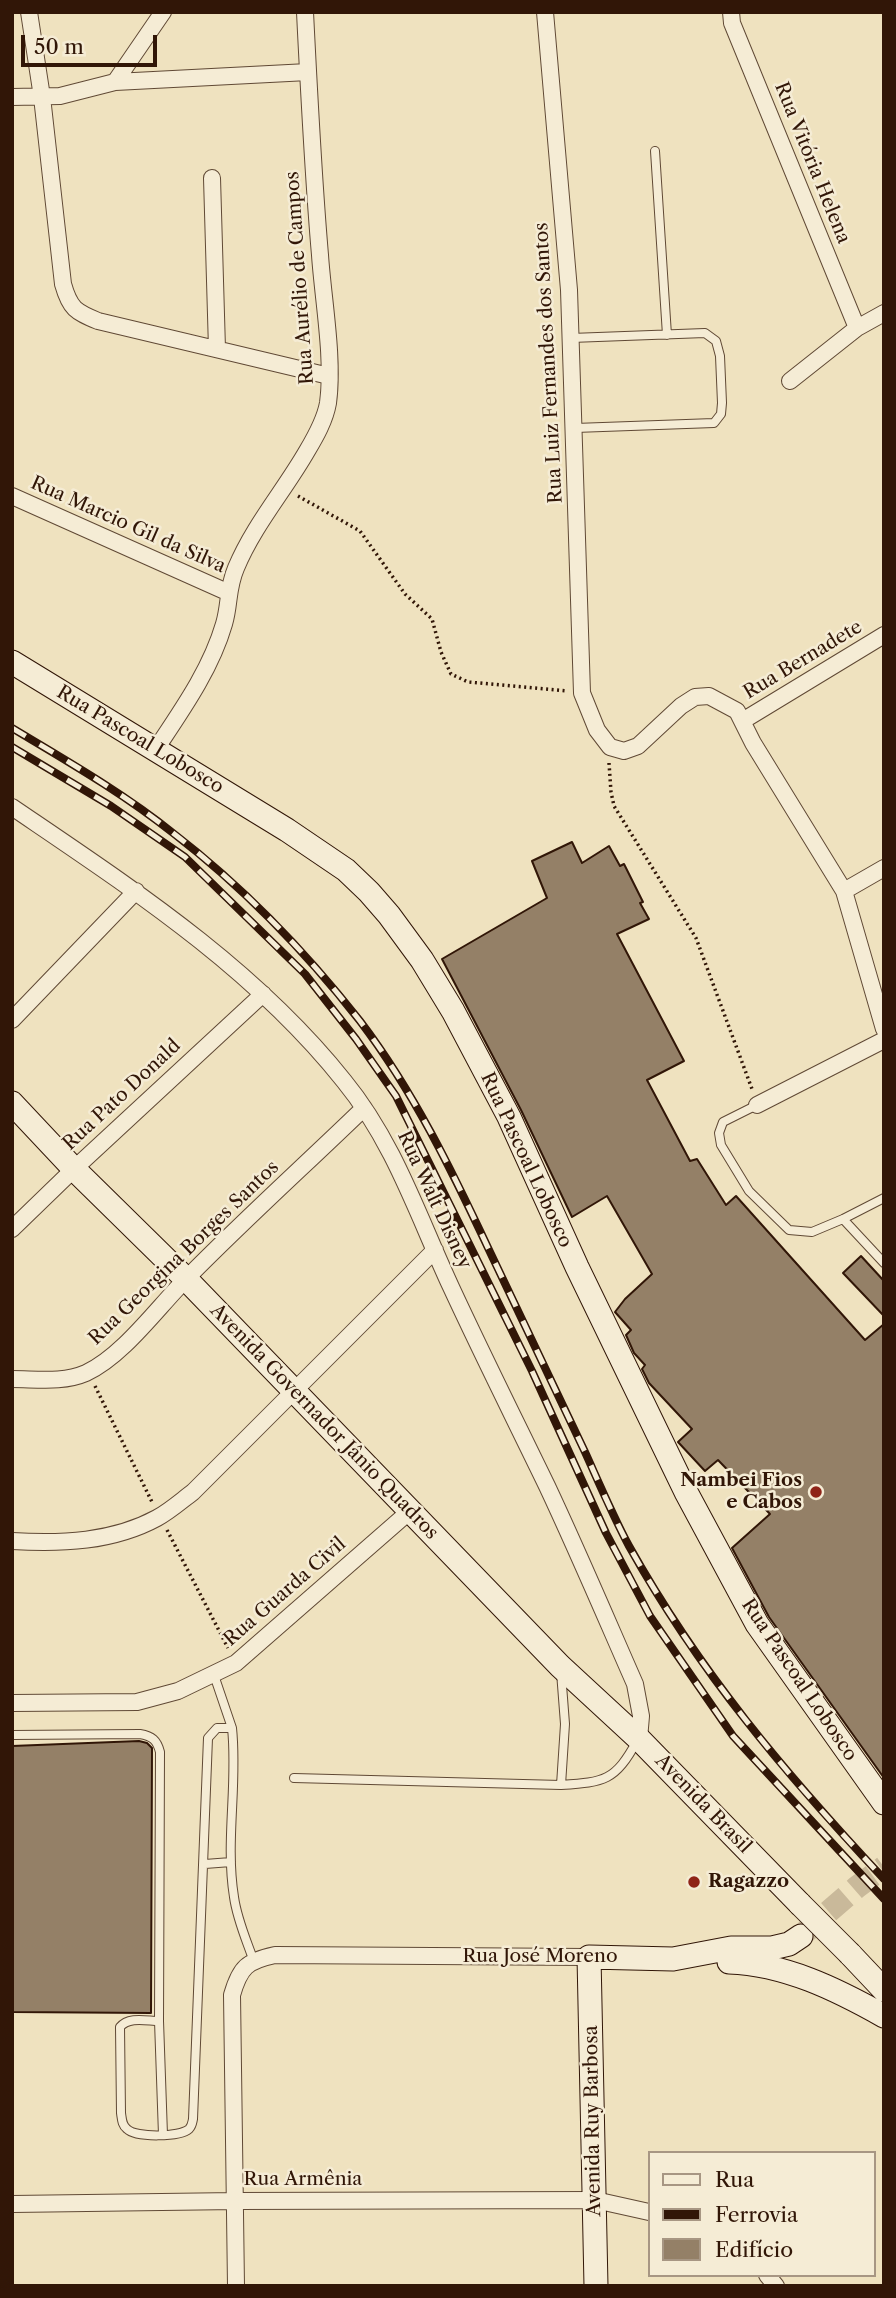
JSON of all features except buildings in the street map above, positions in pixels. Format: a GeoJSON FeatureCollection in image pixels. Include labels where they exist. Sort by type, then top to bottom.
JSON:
{"type":"FeatureCollection","features":[{"type":"Feature","properties":{"kind":"main road","name":"Rua Pascoal Lobosco"},"geometry":{"type":"LineString","coordinates":[[12,662],[287,830],[346,870],[369,892],[422,960],[453,1011],[509,1117],[583,1279],[686,1492],[757,1624],[884,1803]]}},
{"type":"Feature","properties":{"kind":"main road","name":"Avenida Governador Jânio Quadros"},"geometry":{"type":"LineString","coordinates":[[12,1102],[74,1169],[186,1279],[560,1666],[639,1739]]}},
{"type":"Feature","properties":{"kind":"main road","name":"Avenida Brasil"},"geometry":{"type":"LineString","coordinates":[[639,1739],[884,1990]]}},
{"type":"Feature","properties":{"kind":"main road","name":"Rua José Moreno"},"geometry":{"type":"LineString","coordinates":[[589,1957],[673,1959],[731,1948],[772,1948],[789,1944],[801,1936]]}},
{"type":"Feature","properties":{"kind":"main road","name":"Avenida Ruy Barbosa"},"geometry":{"type":"LineString","coordinates":[[589,1957],[596,2286]]}},
{"type":"Feature","properties":{"kind":"main road"},"geometry":{"type":"LineString","coordinates":[[673,1959],[756,1963],[823,1985],[884,2016]]}},
{"type":"Feature","properties":{"kind":"street"},"geometry":{"type":"LineString","coordinates":[[29,12],[42,97],[63,284],[67,298],[76,312],[98,321],[330,376]]}},
{"type":"Feature","properties":{"kind":"street"},"geometry":{"type":"LineString","coordinates":[[115,82],[163,12]]}},
{"type":"Feature","properties":{"kind":"street","name":"Rua Aurélio de Campos"},"geometry":{"type":"LineString","coordinates":[[156,749],[210,659],[224,625],[228,605],[227,592],[256,527],[285,488],[318,431],[327,405],[330,376],[316,203],[305,12]]}},
{"type":"Feature","properties":{"kind":"street","name":"Rua Luiz Fernandes dos Santos"},"geometry":{"type":"LineString","coordinates":[[545,12],[569,290],[582,693],[597,730],[610,747]]}},
{"type":"Feature","properties":{"kind":"street","name":"Rua Vitória Helena"},"geometry":{"type":"LineString","coordinates":[[731,12],[732,23],[857,328]]}},
{"type":"Feature","properties":{"kind":"street"},"geometry":{"type":"LineString","coordinates":[[12,97],[60,96],[115,82],[308,72]]}},
{"type":"Feature","properties":{"kind":"street"},"geometry":{"type":"LineString","coordinates":[[212,178],[217,349]]}},
{"type":"Feature","properties":{"kind":"street"},"geometry":{"type":"LineString","coordinates":[[790,381],[857,328],[884,313]]}},
{"type":"Feature","properties":{"kind":"street","name":"Rua Marcio Gil da Silva"},"geometry":{"type":"LineString","coordinates":[[12,496],[227,592]]}},
{"type":"Feature","properties":{"kind":"street","name":"Rua Bernadete"},"geometry":{"type":"LineString","coordinates":[[744,720],[884,635]]}},
{"type":"Feature","properties":{"kind":"street"},"geometry":{"type":"LineString","coordinates":[[610,747],[624,751],[638,746],[681,706],[695,697],[709,696],[737,711],[744,720],[753,743],[844,891],[884,1029]]}},
{"type":"Feature","properties":{"kind":"street","name":"Rua Walt Disney"},"geometry":{"type":"LineString","coordinates":[[12,807],[136,891],[240,971],[304,1034],[364,1108],[391,1150],[635,1684],[641,1716],[639,1739]]}},
{"type":"Feature","properties":{"kind":"street"},"geometry":{"type":"LineString","coordinates":[[844,891],[884,868]]}},
{"type":"Feature","properties":{"kind":"street"},"geometry":{"type":"LineString","coordinates":[[12,1020],[136,891]]}},
{"type":"Feature","properties":{"kind":"street","name":"Rua Pato Donald"},"geometry":{"type":"LineString","coordinates":[[12,1230],[263,994]]}},
{"type":"Feature","properties":{"kind":"street"},"geometry":{"type":"LineString","coordinates":[[757,1105],[884,1040]]}},
{"type":"Feature","properties":{"kind":"street","name":"Rua Georgina Borges Santos"},"geometry":{"type":"LineString","coordinates":[[12,1379],[68,1380],[88,1372],[104,1361],[364,1108]]}},
{"type":"Feature","properties":{"kind":"street"},"geometry":{"type":"LineString","coordinates":[[12,1541],[56,1544],[109,1536],[160,1517],[193,1492],[435,1250]]}},
{"type":"Feature","properties":{"kind":"street","name":"Rua Guarda Civil"},"geometry":{"type":"LineString","coordinates":[[12,1703],[136,1702],[178,1691],[214,1675],[236,1663],[410,1511]]}},
{"type":"Feature","properties":{"kind":"street","name":"Rua José Moreno"},"geometry":{"type":"LineString","coordinates":[[253,1959],[275,1955],[589,1957]]}},
{"type":"Feature","properties":{"kind":"street"},"geometry":{"type":"LineString","coordinates":[[236,2286],[232,1995],[236,1980],[253,1959]]}},
{"type":"Feature","properties":{"kind":"street","name":"Rua Armênia"},"geometry":{"type":"LineString","coordinates":[[12,2204],[595,2200],[648,2212]]}},
{"type":"Feature","properties":{"kind":"lane"},"geometry":{"type":"LineString","coordinates":[[655,152],[667,335]]}},
{"type":"Feature","properties":{"kind":"lane"},"geometry":{"type":"LineString","coordinates":[[571,338],[705,333],[716,341],[720,356],[721,414],[714,423],[575,428]]}},
{"type":"Feature","properties":{"kind":"lane"},"geometry":{"type":"LineString","coordinates":[[757,1105],[723,1122],[719,1133],[721,1145],[749,1191],[789,1230],[811,1232],[884,1198]]}},
{"type":"Feature","properties":{"kind":"lane"},"geometry":{"type":"LineString","coordinates":[[843,1219],[884,1263]]}},
{"type":"Feature","properties":{"kind":"lane"},"geometry":{"type":"LineString","coordinates":[[560,1666],[565,1724],[561,1785]]}},
{"type":"Feature","properties":{"kind":"lane"},"geometry":{"type":"LineString","coordinates":[[214,1675],[232,1728],[231,1862],[234,1898],[253,1959]]}},
{"type":"Feature","properties":{"kind":"lane"},"geometry":{"type":"LineString","coordinates":[[159,2021],[131,2020],[120,2027],[121,2113],[123,2125],[134,2134],[163,2135],[186,2132],[193,2119],[208,1738],[217,1728],[232,1728]]}},
{"type":"Feature","properties":{"kind":"lane"},"geometry":{"type":"LineString","coordinates":[[12,1735],[140,1734],[151,1736],[158,1744],[159,2021],[163,2135]]}},
{"type":"Feature","properties":{"kind":"lane"},"geometry":{"type":"LineString","coordinates":[[295,1778],[561,1785],[594,1783],[610,1776],[627,1759],[639,1739]]}},
{"type":"Feature","properties":{"kind":"lane"},"geometry":{"type":"LineString","coordinates":[[205,1864],[231,1862]]}},
{"type":"Feature","properties":{"kind":"path"},"geometry":{"type":"LineString","coordinates":[[285,488],[360,531],[405,594],[432,619],[441,652],[451,674],[468,682],[582,693]]}},
{"type":"Feature","properties":{"kind":"path"},"geometry":{"type":"LineString","coordinates":[[610,747],[608,772],[614,806],[696,938],[757,1105]]}},
{"type":"Feature","properties":{"kind":"tunnel"},"geometry":{"type":"LineString","coordinates":[[803,1934],[884,1867]]}},
{"type":"Feature","properties":{"kind":"railway"},"geometry":{"type":"LineString","coordinates":[[12,728],[154,818],[224,875],[272,921],[360,1021],[398,1076],[446,1162],[617,1523],[656,1592],[685,1637],[746,1720],[812,1800],[884,1879]]}},
{"type":"Feature","properties":{"kind":"railway"},"geometry":{"type":"LineString","coordinates":[[12,747],[111,806],[185,857],[305,974],[356,1039],[396,1096],[532,1371],[606,1533],[650,1616],[733,1736],[884,1899]]}},
{"type":"Feature","properties":{"kind":"place","name":"Nambei Fios e Cabos"},"geometry":{"type":"Point","coordinates":[816,1492]}},
{"type":"Feature","properties":{"kind":"place","name":"Ragazzo"},"geometry":{"type":"Point","coordinates":[694,1882]}}]}
